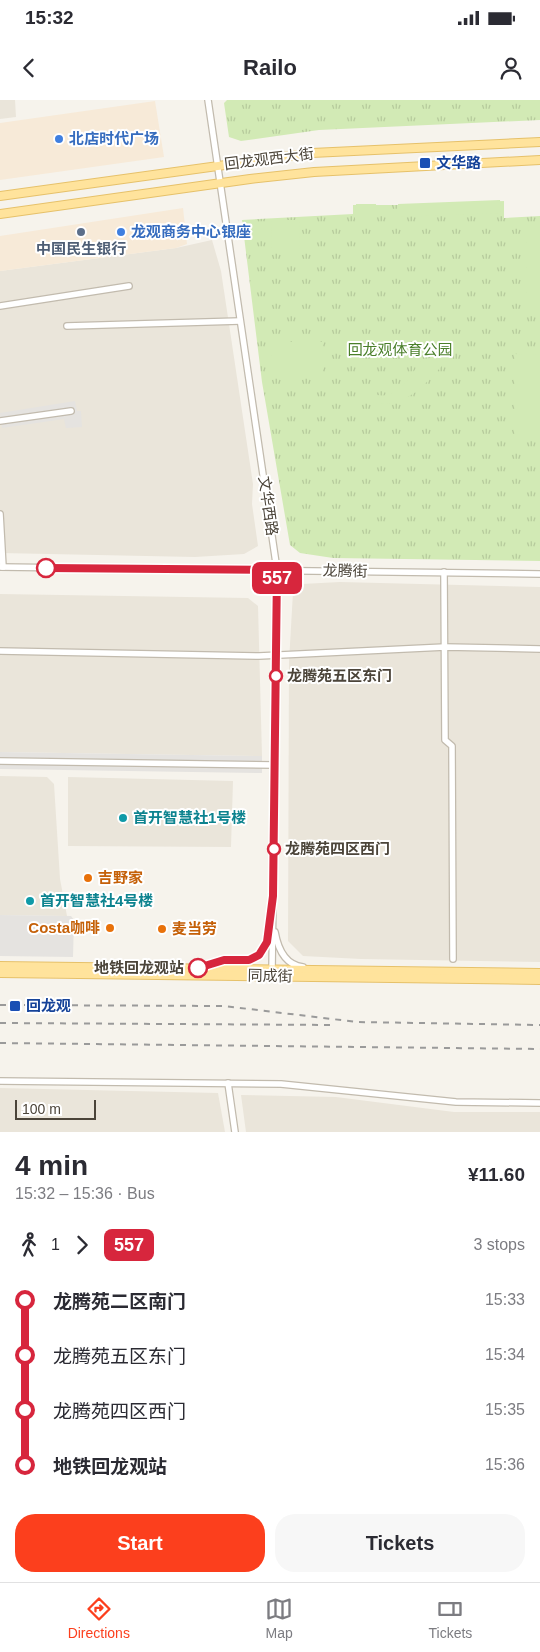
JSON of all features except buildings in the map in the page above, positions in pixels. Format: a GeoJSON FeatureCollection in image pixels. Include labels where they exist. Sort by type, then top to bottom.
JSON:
{"type":"FeatureCollection","features":[{"type":"Feature","properties":{"kind":"main road","name":"回龙观西大街"},"geometry":{"type":"LineString","coordinates":[[0,196],[312,153],[540,142]]}},
{"type":"Feature","properties":{"kind":"main road","name":"回龙观西大街"},"geometry":{"type":"LineString","coordinates":[[0,214],[220,183],[329,171],[540,160]]}},
{"type":"Feature","properties":{"kind":"main road","name":"同成街"},"geometry":{"type":"LineString","coordinates":[[0,966],[191,969],[540,980]]}},
{"type":"Feature","properties":{"kind":"main road","name":"同成街"},"geometry":{"type":"LineString","coordinates":[[0,973],[272,973],[360,971],[540,973]]}},
{"type":"Feature","properties":{"kind":"street","name":"文华西路"},"geometry":{"type":"LineString","coordinates":[[208,100],[277,570],[272,973]]}},
{"type":"Feature","properties":{"kind":"street"},"geometry":{"type":"LineString","coordinates":[[0,306],[129,286]]}},
{"type":"Feature","properties":{"kind":"street"},"geometry":{"type":"LineString","coordinates":[[67,326],[240,321]]}},
{"type":"Feature","properties":{"kind":"street"},"geometry":{"type":"LineString","coordinates":[[0,421],[71,411]]}},
{"type":"Feature","properties":{"kind":"street"},"geometry":{"type":"LineString","coordinates":[[0,514],[1,567]]}},
{"type":"Feature","properties":{"kind":"street","name":"龙腾街"},"geometry":{"type":"LineString","coordinates":[[1,567],[540,574]]}},
{"type":"Feature","properties":{"kind":"street"},"geometry":{"type":"LineString","coordinates":[[444,572],[445,740],[452,746],[453,959]]}},
{"type":"Feature","properties":{"kind":"street"},"geometry":{"type":"LineString","coordinates":[[0,651],[276,655],[445,647],[540,649]]}},
{"type":"Feature","properties":{"kind":"street"},"geometry":{"type":"LineString","coordinates":[[0,761],[275,765]]}},
{"type":"Feature","properties":{"kind":"street"},"geometry":{"type":"LineString","coordinates":[[191,969],[224,960],[249,960],[259,955],[267,942],[273,896]]}},
{"type":"Feature","properties":{"kind":"street"},"geometry":{"type":"LineString","coordinates":[[273,915],[280,948],[285,957],[294,965],[360,971]]}},
{"type":"Feature","properties":{"kind":"street"},"geometry":{"type":"LineString","coordinates":[[0,1081],[228,1083],[316,1086],[456,1102],[540,1103]]}},
{"type":"Feature","properties":{"kind":"street"},"geometry":{"type":"LineString","coordinates":[[228,1083],[235,1132]]}},
{"type":"Feature","properties":{"kind":"shaded area"},"geometry":{"type":"Polygon","coordinates":[[[0,100],[15,100],[16,117],[0,119],[0,100]]]}},
{"type":"Feature","properties":{"kind":"shaded area"},"geometry":{"type":"Polygon","coordinates":[[[155,101],[164,157],[0,180],[0,123],[155,101]]]}},
{"type":"Feature","properties":{"kind":"shaded area"},"geometry":{"type":"Polygon","coordinates":[[[183,208],[187,244],[176,248],[0,271],[0,236],[183,208]]]}},
{"type":"Feature","properties":{"kind":"shaded area"},"geometry":{"type":"Polygon","coordinates":[[[212,240],[221,271],[253,484],[252,504],[258,546],[244,554],[195,557],[0,553],[0,271],[176,248],[212,240]]]}},
{"type":"Feature","properties":{"kind":"shaded area"},"geometry":{"type":"Polygon","coordinates":[[[75,401],[77,411],[81,411],[82,427],[66,428],[64,419],[2,428],[0,413],[75,401]]]}},
{"type":"Feature","properties":{"kind":"shaded area"},"geometry":{"type":"Polygon","coordinates":[[[340,582],[540,587],[540,962],[361,959],[303,956],[288,941],[289,662],[293,592],[302,584],[340,582]]]}},
{"type":"Feature","properties":{"kind":"shaded area"},"geometry":{"type":"Polygon","coordinates":[[[0,594],[248,598],[258,606],[262,756],[0,752],[0,594]]]}},
{"type":"Feature","properties":{"kind":"shaded area"},"geometry":{"type":"Polygon","coordinates":[[[0,752],[262,756],[262,773],[0,769],[0,752]]]}},
{"type":"Feature","properties":{"kind":"shaded area"},"geometry":{"type":"Polygon","coordinates":[[[0,776],[47,777],[54,784],[60,879],[67,916],[0,915],[0,776]]]}},
{"type":"Feature","properties":{"kind":"shaded area"},"geometry":{"type":"Polygon","coordinates":[[[68,777],[233,781],[231,847],[68,846],[68,777]]]}},
{"type":"Feature","properties":{"kind":"shaded area"},"geometry":{"type":"Polygon","coordinates":[[[0,915],[71,916],[74,920],[73,957],[0,956],[0,915]]]}},
{"type":"Feature","properties":{"kind":"shaded area"},"geometry":{"type":"Polygon","coordinates":[[[0,1088],[218,1093],[225,1132],[0,1132],[0,1088]]]}},
{"type":"Feature","properties":{"kind":"shaded area"},"geometry":{"type":"Polygon","coordinates":[[[241,1095],[336,1097],[454,1112],[540,1112],[540,1132],[246,1132],[241,1095]]]}},
{"type":"Feature","properties":{"kind":"green space"},"geometry":{"type":"Polygon","coordinates":[[[227,100],[540,100],[540,120],[319,130],[241,141],[229,137],[224,103],[227,100]]]}},
{"type":"Feature","properties":{"kind":"green space"},"geometry":{"type":"Polygon","coordinates":[[[500,200],[501,213],[398,217],[398,204],[500,200]]]}},
{"type":"Feature","properties":{"kind":"green space","name":"回龙观体育公园"},"geometry":{"type":"Polygon","coordinates":[[[504,201],[504,218],[540,216],[540,561],[333,558],[300,553],[290,545],[262,382],[242,220],[353,214],[353,205],[504,201]]]}},
{"type":"Feature","properties":{"kind":"green space"},"geometry":{"type":"Polygon","coordinates":[[[356,204],[376,204],[376,219],[355,219],[356,204]]]}},
{"type":"Feature","properties":{"kind":"green space"},"geometry":{"type":"Polygon","coordinates":[[[272,220],[300,220],[299,250],[271,250],[272,220]]]}},
{"type":"Feature","properties":{"kind":"green space"},"geometry":{"type":"Polygon","coordinates":[[[527,223],[540,223],[540,306],[527,306],[527,223]]]}},
{"type":"Feature","properties":{"kind":"green space"},"geometry":{"type":"Polygon","coordinates":[[[272,342],[323,342],[323,373],[272,373],[272,342]]]}},
{"type":"Feature","properties":{"kind":"green space"},"geometry":{"type":"Polygon","coordinates":[[[449,354],[449,358],[433,376],[406,398],[384,404],[372,402],[377,395],[392,393],[404,385],[421,360],[449,354]]]}},
{"type":"Feature","properties":{"kind":"green space"},"geometry":{"type":"Polygon","coordinates":[[[515,354],[540,355],[540,441],[515,441],[515,354]]]}},
{"type":"Feature","properties":{"kind":"railway"},"geometry":{"type":"LineString","coordinates":[[0,1005],[224,1006],[357,1022],[540,1025]]}},
{"type":"Feature","properties":{"kind":"railway"},"geometry":{"type":"LineString","coordinates":[[0,1023],[335,1025]]}},
{"type":"Feature","properties":{"kind":"railway"},"geometry":{"type":"LineString","coordinates":[[0,1043],[540,1049]]}},
{"type":"Feature","properties":{"kind":"bus line","name":"557"},"geometry":{"type":"LineString","coordinates":[[46,568],[277,570],[273,896],[267,942],[262,952],[252,959],[224,960],[198,968]]}},
{"type":"Feature","properties":{"kind":"place","name":"北店时代广场"},"geometry":{"type":"Point","coordinates":[59,139]}},
{"type":"Feature","properties":{"kind":"place","name":"文华路"},"geometry":{"type":"Point","coordinates":[425,163]}},
{"type":"Feature","properties":{"kind":"place","name":"中国民生银行"},"geometry":{"type":"Point","coordinates":[81,232]}},
{"type":"Feature","properties":{"kind":"place","name":"龙观商务中心银座"},"geometry":{"type":"Point","coordinates":[121,232]}},
{"type":"Feature","properties":{"kind":"place","name":"龙腾苑五区东门"},"geometry":{"type":"Point","coordinates":[276,676]}},
{"type":"Feature","properties":{"kind":"place","name":"首开智慧社1号楼"},"geometry":{"type":"Point","coordinates":[123,818]}},
{"type":"Feature","properties":{"kind":"place","name":"龙腾苑四区西门"},"geometry":{"type":"Point","coordinates":[274,849]}},
{"type":"Feature","properties":{"kind":"place","name":"吉野家"},"geometry":{"type":"Point","coordinates":[88,878]}},
{"type":"Feature","properties":{"kind":"place","name":"首开智慧社4号楼"},"geometry":{"type":"Point","coordinates":[30,901]}},
{"type":"Feature","properties":{"kind":"place","name":"Costa咖啡"},"geometry":{"type":"Point","coordinates":[110,928]}},
{"type":"Feature","properties":{"kind":"place","name":"麦当劳"},"geometry":{"type":"Point","coordinates":[162,929]}},
{"type":"Feature","properties":{"kind":"place","name":"地铁回龙观站"},"geometry":{"type":"Point","coordinates":[198,968]}},
{"type":"Feature","properties":{"kind":"place","name":"回龙观"},"geometry":{"type":"Point","coordinates":[15,1006]}}]}
